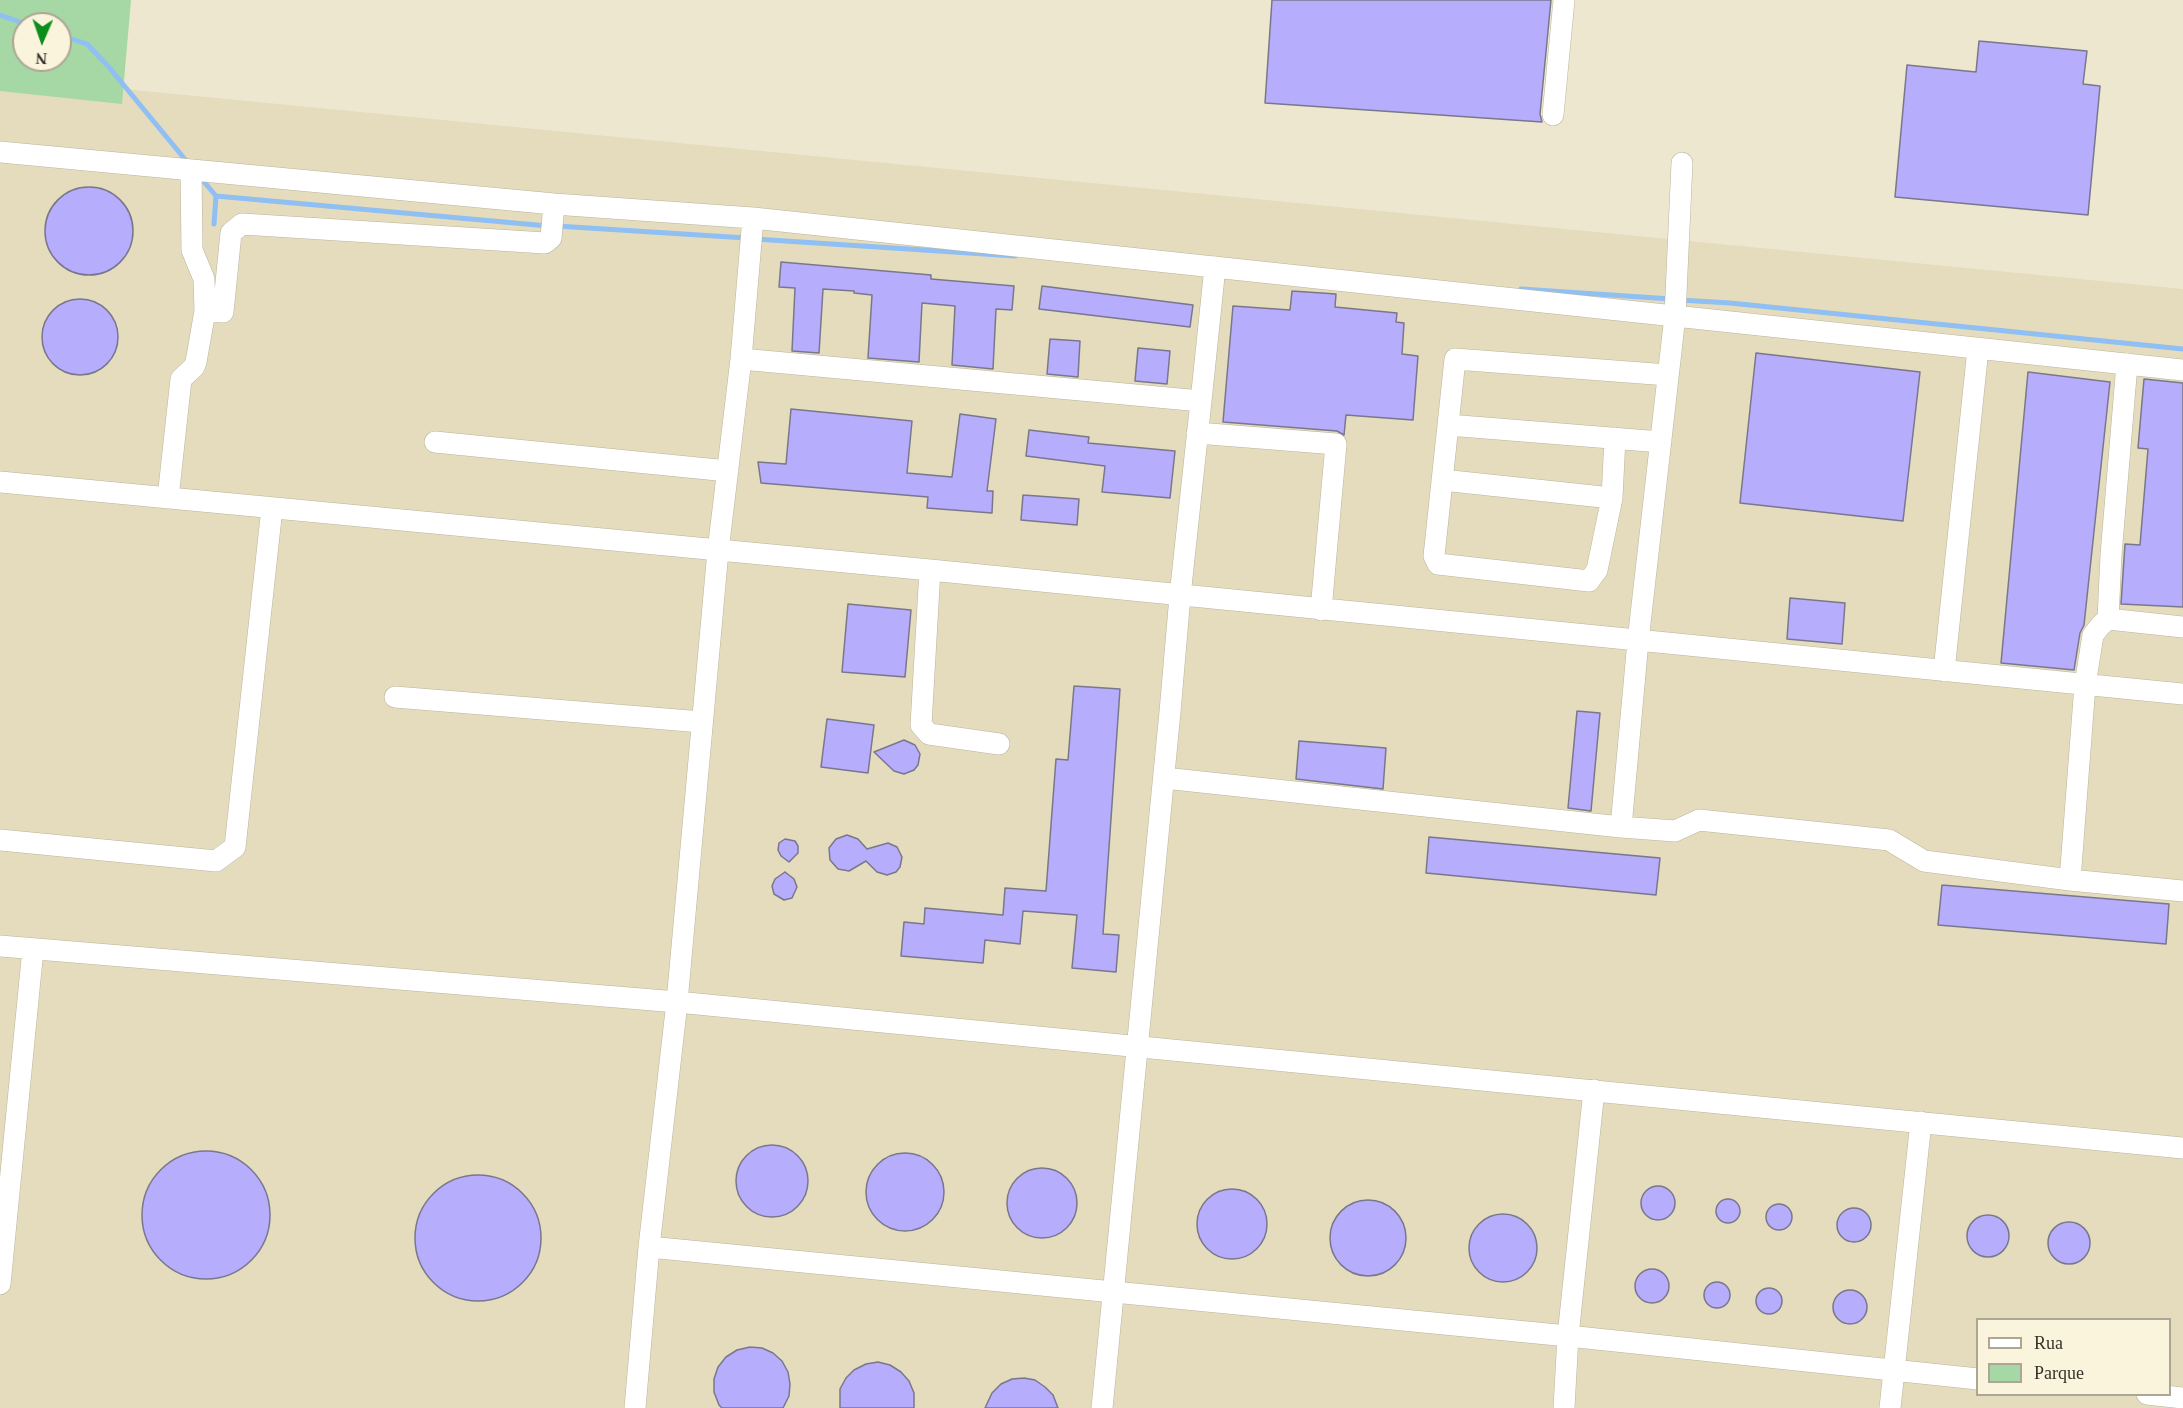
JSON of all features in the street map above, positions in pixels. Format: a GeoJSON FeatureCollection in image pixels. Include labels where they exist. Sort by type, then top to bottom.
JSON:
{"type":"FeatureCollection","features":[{"type":"Feature","properties":{"kind":"lane"},"geometry":{"type":"LineString","coordinates":[[1553,115],[1564,0]]}},
{"type":"Feature","properties":{"kind":"lane"},"geometry":{"type":"LineString","coordinates":[[0,152],[554,204],[753,218],[2183,370]]}},
{"type":"Feature","properties":{"kind":"lane"},"geometry":{"type":"LineString","coordinates":[[1621,827],[1638,641],[1675,316],[1682,163]]}},
{"type":"Feature","properties":{"kind":"lane"},"geometry":{"type":"LineString","coordinates":[[168,498],[181,379],[194,367],[196,362],[205,311],[204,279],[192,250],[191,170]]}},
{"type":"Feature","properties":{"kind":"lane"},"geometry":{"type":"LineString","coordinates":[[205,311],[223,312],[231,233],[242,224],[545,243],[551,238],[554,204]]}},
{"type":"Feature","properties":{"kind":"lane"},"geometry":{"type":"LineString","coordinates":[[635,1408],[649,1247],[677,1002],[718,551],[741,359],[753,218]]}},
{"type":"Feature","properties":{"kind":"lane"},"geometry":{"type":"LineString","coordinates":[[1102,1408],[1180,596],[1215,267]]}},
{"type":"Feature","properties":{"kind":"lane"},"geometry":{"type":"LineString","coordinates":[[1944,671],[1978,349]]}},
{"type":"Feature","properties":{"kind":"lane"},"geometry":{"type":"LineString","coordinates":[[741,359],[1201,401]]}},
{"type":"Feature","properties":{"kind":"lane"},"geometry":{"type":"LineString","coordinates":[[1615,438],[1612,498],[1597,570],[1589,581],[1438,564],[1434,556],[1455,359],[1668,375]]}},
{"type":"Feature","properties":{"kind":"lane"},"geometry":{"type":"LineString","coordinates":[[2108,619],[2127,364]]}},
{"type":"Feature","properties":{"kind":"lane"},"geometry":{"type":"LineString","coordinates":[[1448,425],[1661,442]]}},
{"type":"Feature","properties":{"kind":"lane"},"geometry":{"type":"LineString","coordinates":[[1197,433],[1336,444],[1321,610]]}},
{"type":"Feature","properties":{"kind":"lane"},"geometry":{"type":"LineString","coordinates":[[435,441],[728,471]]}},
{"type":"Feature","properties":{"kind":"lane"},"geometry":{"type":"LineString","coordinates":[[1442,480],[1612,498]]}},
{"type":"Feature","properties":{"kind":"lane"},"geometry":{"type":"LineString","coordinates":[[0,482],[930,570],[2183,694]]}},
{"type":"Feature","properties":{"kind":"lane"},"geometry":{"type":"LineString","coordinates":[[0,840],[216,861],[235,847],[272,507]]}},
{"type":"Feature","properties":{"kind":"lane"},"geometry":{"type":"LineString","coordinates":[[930,570],[921,725],[929,734],[999,744]]}},
{"type":"Feature","properties":{"kind":"lane"},"geometry":{"type":"LineString","coordinates":[[2070,880],[2085,685],[2093,635],[2108,619],[2183,627]]}},
{"type":"Feature","properties":{"kind":"lane"},"geometry":{"type":"LineString","coordinates":[[395,697],[702,723]]}},
{"type":"Feature","properties":{"kind":"lane"},"geometry":{"type":"LineString","coordinates":[[1164,778],[1621,827],[1676,831],[1699,820],[1889,840],[1924,861],[2070,880],[2183,891]]}},
{"type":"Feature","properties":{"kind":"lane"},"geometry":{"type":"LineString","coordinates":[[0,946],[677,1002],[2183,1148]]}},
{"type":"Feature","properties":{"kind":"lane"},"geometry":{"type":"LineString","coordinates":[[0,1284],[33,949]]}},
{"type":"Feature","properties":{"kind":"lane"},"geometry":{"type":"LineString","coordinates":[[1564,1408],[1568,1336],[1594,1090]]}},
{"type":"Feature","properties":{"kind":"lane"},"geometry":{"type":"LineString","coordinates":[[1890,1408],[1921,1122]]}},
{"type":"Feature","properties":{"kind":"lane"},"geometry":{"type":"LineString","coordinates":[[649,1247],[1568,1336],[1976,1379]]}},
{"type":"Feature","properties":{"kind":"lane"},"geometry":{"type":"LineString","coordinates":[[2159,1396],[2183,1398]]}},
{"type":"Feature","properties":{"kind":"shaded area"},"geometry":{"type":"Polygon","coordinates":[[[0,77],[2183,289],[2183,1408],[0,1408],[0,77]]]}},
{"type":"Feature","properties":{"kind":"green space"},"geometry":{"type":"Polygon","coordinates":[[[0,0],[131,0],[122,104],[0,91],[0,0]]]}},
{"type":"Feature","properties":{"kind":"building"},"geometry":{"type":"Polygon","coordinates":[[[1272,0],[1551,0],[1540,114],[1542,122],[1265,103],[1272,0]]]}},
{"type":"Feature","properties":{"kind":"building"},"geometry":{"type":"Polygon","coordinates":[[[1979,41],[2087,51],[2083,84],[2100,86],[2088,215],[1895,197],[1907,65],[1976,72],[1979,41]]]}},
{"type":"Feature","properties":{"kind":"building"},"geometry":{"type":"Polygon","coordinates":[[[89,187],[106,190],[120,200],[130,214],[133,231],[130,248],[120,262],[106,272],[89,275],[72,272],[58,262],[48,248],[45,231],[48,214],[58,200],[72,190],[89,187]]]}},
{"type":"Feature","properties":{"kind":"building"},"geometry":{"type":"Polygon","coordinates":[[[781,262],[931,275],[931,279],[1014,286],[1012,310],[996,309],[993,369],[952,365],[955,306],[922,303],[919,362],[868,358],[872,295],[854,293],[854,291],[823,289],[819,353],[792,351],[795,288],[779,287],[781,262]]]}},
{"type":"Feature","properties":{"kind":"building"},"geometry":{"type":"Polygon","coordinates":[[[1042,286],[1193,305],[1190,327],[1039,309],[1042,286]]]}},
{"type":"Feature","properties":{"kind":"building"},"geometry":{"type":"Polygon","coordinates":[[[1292,291],[1336,294],[1335,307],[1397,313],[1396,322],[1404,323],[1402,354],[1418,356],[1413,420],[1346,415],[1344,435],[1337,431],[1223,422],[1233,306],[1290,310],[1292,291]]]}},
{"type":"Feature","properties":{"kind":"building"},"geometry":{"type":"Polygon","coordinates":[[[80,299],[94,302],[107,310],[115,323],[118,337],[115,351],[107,364],[94,372],[80,375],[66,372],[53,364],[45,351],[42,337],[45,323],[53,310],[66,302],[80,299]]]}},
{"type":"Feature","properties":{"kind":"building"},"geometry":{"type":"Polygon","coordinates":[[[1050,339],[1080,341],[1078,377],[1047,374],[1050,339]]]}},
{"type":"Feature","properties":{"kind":"building"},"geometry":{"type":"Polygon","coordinates":[[[1138,348],[1170,351],[1167,384],[1135,381],[1138,348]]]}},
{"type":"Feature","properties":{"kind":"building"},"geometry":{"type":"Polygon","coordinates":[[[1756,353],[1920,372],[1903,521],[1740,503],[1756,353]]]}},
{"type":"Feature","properties":{"kind":"building"},"geometry":{"type":"Polygon","coordinates":[[[2028,372],[2110,382],[2084,625],[2080,633],[2074,670],[2001,663],[2028,372]]]}},
{"type":"Feature","properties":{"kind":"building"},"geometry":{"type":"Polygon","coordinates":[[[2144,379],[2183,383],[2183,607],[2121,604],[2125,544],[2140,545],[2148,449],[2138,448],[2144,379]]]}},
{"type":"Feature","properties":{"kind":"building"},"geometry":{"type":"Polygon","coordinates":[[[791,409],[912,421],[907,473],[952,477],[960,414],[996,419],[987,491],[993,491],[992,513],[927,508],[928,497],[761,483],[758,462],[786,464],[791,409]]]}},
{"type":"Feature","properties":{"kind":"building"},"geometry":{"type":"Polygon","coordinates":[[[1029,430],[1089,437],[1088,443],[1175,451],[1170,498],[1102,492],[1105,466],[1026,456],[1029,430]]]}},
{"type":"Feature","properties":{"kind":"building"},"geometry":{"type":"Polygon","coordinates":[[[1023,495],[1079,499],[1077,525],[1021,520],[1023,495]]]}},
{"type":"Feature","properties":{"kind":"building"},"geometry":{"type":"Polygon","coordinates":[[[1790,598],[1845,603],[1842,644],[1787,639],[1790,598]]]}},
{"type":"Feature","properties":{"kind":"building"},"geometry":{"type":"Polygon","coordinates":[[[848,604],[911,610],[905,677],[842,672],[848,604]]]}},
{"type":"Feature","properties":{"kind":"building"},"geometry":{"type":"Polygon","coordinates":[[[1074,686],[1120,689],[1103,934],[1119,935],[1116,972],[1072,968],[1077,915],[1023,911],[1020,944],[985,940],[983,963],[901,956],[904,922],[924,924],[925,908],[1003,915],[1005,888],[1046,891],[1056,759],[1068,760],[1074,686]]]}},
{"type":"Feature","properties":{"kind":"building"},"geometry":{"type":"Polygon","coordinates":[[[1577,711],[1600,713],[1591,811],[1568,808],[1577,711]]]}},
{"type":"Feature","properties":{"kind":"building"},"geometry":{"type":"Polygon","coordinates":[[[827,719],[874,725],[868,773],[821,767],[827,719]]]}},
{"type":"Feature","properties":{"kind":"building"},"geometry":{"type":"Polygon","coordinates":[[[904,740],[915,745],[920,754],[918,765],[914,770],[904,774],[894,771],[874,752],[904,740]]]}},
{"type":"Feature","properties":{"kind":"building"},"geometry":{"type":"Polygon","coordinates":[[[1299,741],[1386,748],[1383,789],[1296,779],[1299,741]]]}},
{"type":"Feature","properties":{"kind":"building"},"geometry":{"type":"Polygon","coordinates":[[[847,835],[858,839],[867,849],[888,843],[897,847],[902,857],[900,867],[896,872],[887,875],[877,872],[866,861],[849,871],[838,869],[830,860],[829,848],[836,839],[847,835]]]}},
{"type":"Feature","properties":{"kind":"building"},"geometry":{"type":"Polygon","coordinates":[[[1429,837],[1660,858],[1656,895],[1426,873],[1429,837]]]}},
{"type":"Feature","properties":{"kind":"building"},"geometry":{"type":"Polygon","coordinates":[[[785,839],[795,841],[798,846],[798,853],[789,862],[781,856],[778,850],[779,843],[785,839]]]}},
{"type":"Feature","properties":{"kind":"building"},"geometry":{"type":"Polygon","coordinates":[[[785,872],[794,879],[797,887],[792,898],[784,900],[774,894],[772,886],[775,879],[785,872]]]}},
{"type":"Feature","properties":{"kind":"building"},"geometry":{"type":"Polygon","coordinates":[[[1942,885],[2169,904],[2166,944],[1938,925],[1942,885]]]}},
{"type":"Feature","properties":{"kind":"building"},"geometry":{"type":"Polygon","coordinates":[[[765,1145],[779,1145],[798,1155],[808,1174],[808,1188],[798,1207],[779,1217],[765,1217],[746,1207],[736,1188],[736,1174],[746,1155],[765,1145]]]}},
{"type":"Feature","properties":{"kind":"building"},"geometry":{"type":"Polygon","coordinates":[[[206,1151],[231,1155],[252,1169],[266,1190],[270,1215],[266,1240],[252,1261],[231,1275],[206,1279],[181,1275],[160,1261],[146,1240],[142,1215],[146,1190],[160,1169],[181,1155],[206,1151]]]}},
{"type":"Feature","properties":{"kind":"building"},"geometry":{"type":"Polygon","coordinates":[[[905,1153],[920,1156],[933,1164],[941,1177],[944,1192],[941,1207],[933,1220],[920,1228],[905,1231],[890,1228],[877,1220],[869,1207],[866,1192],[869,1177],[877,1164],[890,1156],[905,1153]]]}},
{"type":"Feature","properties":{"kind":"building"},"geometry":{"type":"Polygon","coordinates":[[[1042,1168],[1055,1171],[1067,1178],[1074,1190],[1077,1203],[1074,1216],[1067,1228],[1055,1235],[1042,1238],[1029,1235],[1017,1228],[1010,1216],[1007,1203],[1010,1190],[1017,1178],[1029,1171],[1042,1168]]]}},
{"type":"Feature","properties":{"kind":"building"},"geometry":{"type":"Polygon","coordinates":[[[478,1175],[502,1180],[523,1193],[536,1214],[541,1238],[536,1262],[523,1283],[502,1296],[478,1301],[454,1296],[433,1283],[420,1262],[415,1238],[420,1214],[433,1193],[454,1180],[478,1175]]]}},
{"type":"Feature","properties":{"kind":"building"},"geometry":{"type":"Polygon","coordinates":[[[1658,1186],[1670,1191],[1675,1203],[1670,1215],[1658,1220],[1646,1215],[1641,1203],[1646,1191],[1658,1186]]]}},
{"type":"Feature","properties":{"kind":"building"},"geometry":{"type":"Polygon","coordinates":[[[1239,1189],[1252,1195],[1261,1204],[1265,1210],[1267,1224],[1265,1238],[1257,1249],[1246,1257],[1225,1259],[1207,1249],[1199,1238],[1197,1217],[1207,1199],[1218,1191],[1239,1189]]]}},
{"type":"Feature","properties":{"kind":"building"},"geometry":{"type":"Polygon","coordinates":[[[1728,1199],[1736,1203],[1740,1211],[1736,1219],[1728,1223],[1720,1219],[1716,1211],[1720,1203],[1728,1199]]]}},
{"type":"Feature","properties":{"kind":"building"},"geometry":{"type":"Polygon","coordinates":[[[1368,1200],[1382,1203],[1395,1211],[1403,1224],[1406,1238],[1403,1252],[1395,1265],[1382,1273],[1368,1276],[1354,1273],[1341,1265],[1333,1252],[1330,1238],[1333,1224],[1341,1211],[1354,1203],[1368,1200]]]}},
{"type":"Feature","properties":{"kind":"building"},"geometry":{"type":"Polygon","coordinates":[[[1779,1204],[1788,1208],[1792,1217],[1788,1226],[1779,1230],[1770,1226],[1766,1217],[1770,1208],[1779,1204]]]}},
{"type":"Feature","properties":{"kind":"building"},"geometry":{"type":"Polygon","coordinates":[[[1854,1208],[1866,1213],[1871,1225],[1866,1237],[1854,1242],[1842,1237],[1837,1225],[1842,1213],[1854,1208]]]}},
{"type":"Feature","properties":{"kind":"building"},"geometry":{"type":"Polygon","coordinates":[[[1503,1214],[1516,1216],[1527,1224],[1535,1235],[1537,1248],[1535,1261],[1527,1272],[1516,1280],[1503,1282],[1490,1280],[1479,1272],[1471,1261],[1469,1248],[1471,1235],[1479,1224],[1490,1216],[1503,1214]]]}},
{"type":"Feature","properties":{"kind":"building"},"geometry":{"type":"Polygon","coordinates":[[[1988,1215],[2003,1221],[2009,1236],[2003,1251],[1988,1257],[1973,1251],[1967,1236],[1973,1221],[1988,1215]]]}},
{"type":"Feature","properties":{"kind":"building"},"geometry":{"type":"Polygon","coordinates":[[[2069,1222],[2077,1223],[2084,1228],[2089,1235],[2089,1251],[2084,1258],[2077,1263],[2069,1264],[2061,1263],[2054,1258],[2049,1251],[2048,1243],[2049,1235],[2054,1228],[2061,1223],[2069,1222]]]}},
{"type":"Feature","properties":{"kind":"building"},"geometry":{"type":"Polygon","coordinates":[[[1652,1269],[1664,1274],[1669,1286],[1664,1298],[1652,1303],[1640,1298],[1635,1286],[1640,1274],[1652,1269]]]}},
{"type":"Feature","properties":{"kind":"building"},"geometry":{"type":"Polygon","coordinates":[[[1717,1282],[1726,1286],[1730,1295],[1726,1304],[1717,1308],[1708,1304],[1704,1295],[1708,1286],[1717,1282]]]}},
{"type":"Feature","properties":{"kind":"building"},"geometry":{"type":"Polygon","coordinates":[[[1769,1288],[1778,1292],[1782,1301],[1778,1310],[1769,1314],[1760,1310],[1756,1301],[1760,1292],[1769,1288]]]}},
{"type":"Feature","properties":{"kind":"building"},"geometry":{"type":"Polygon","coordinates":[[[1850,1290],[1862,1295],[1867,1307],[1862,1319],[1850,1324],[1838,1319],[1833,1307],[1838,1295],[1850,1290]]]}},
{"type":"Feature","properties":{"kind":"building"},"geometry":{"type":"Polygon","coordinates":[[[750,1347],[762,1348],[773,1353],[782,1361],[788,1372],[789,1396],[783,1408],[722,1408],[719,1405],[714,1392],[714,1379],[718,1367],[726,1357],[737,1350],[750,1347]]]}},
{"type":"Feature","properties":{"kind":"building"},"geometry":{"type":"Polygon","coordinates":[[[878,1362],[890,1365],[909,1381],[914,1393],[914,1408],[840,1408],[840,1389],[846,1378],[854,1370],[866,1364],[878,1362]]]}},
{"type":"Feature","properties":{"kind":"building"},"geometry":{"type":"Polygon","coordinates":[[[1012,1379],[1035,1380],[1045,1387],[1053,1395],[1058,1408],[985,1408],[992,1393],[1001,1384],[1012,1379]]]}},
{"type":"Feature","properties":{"kind":"waterway"},"geometry":{"type":"LineString","coordinates":[[0,15],[12,19]]}},
{"type":"Feature","properties":{"kind":"waterway"},"geometry":{"type":"LineString","coordinates":[[72,39],[87,44],[108,66],[188,163]]}},
{"type":"Feature","properties":{"kind":"waterway"},"geometry":{"type":"LineString","coordinates":[[200,177],[216,196],[214,224]]}},
{"type":"Feature","properties":{"kind":"waterway"},"geometry":{"type":"LineString","coordinates":[[216,196],[548,226]]}},
{"type":"Feature","properties":{"kind":"waterway"},"geometry":{"type":"LineString","coordinates":[[557,226],[746,238]]}},
{"type":"Feature","properties":{"kind":"waterway"},"geometry":{"type":"LineString","coordinates":[[755,239],[1015,256]]}},
{"type":"Feature","properties":{"kind":"waterway"},"geometry":{"type":"LineString","coordinates":[[1521,289],[1671,299]]}},
{"type":"Feature","properties":{"kind":"waterway"},"geometry":{"type":"LineString","coordinates":[[1680,300],[1730,303],[2183,349]]}}]}
